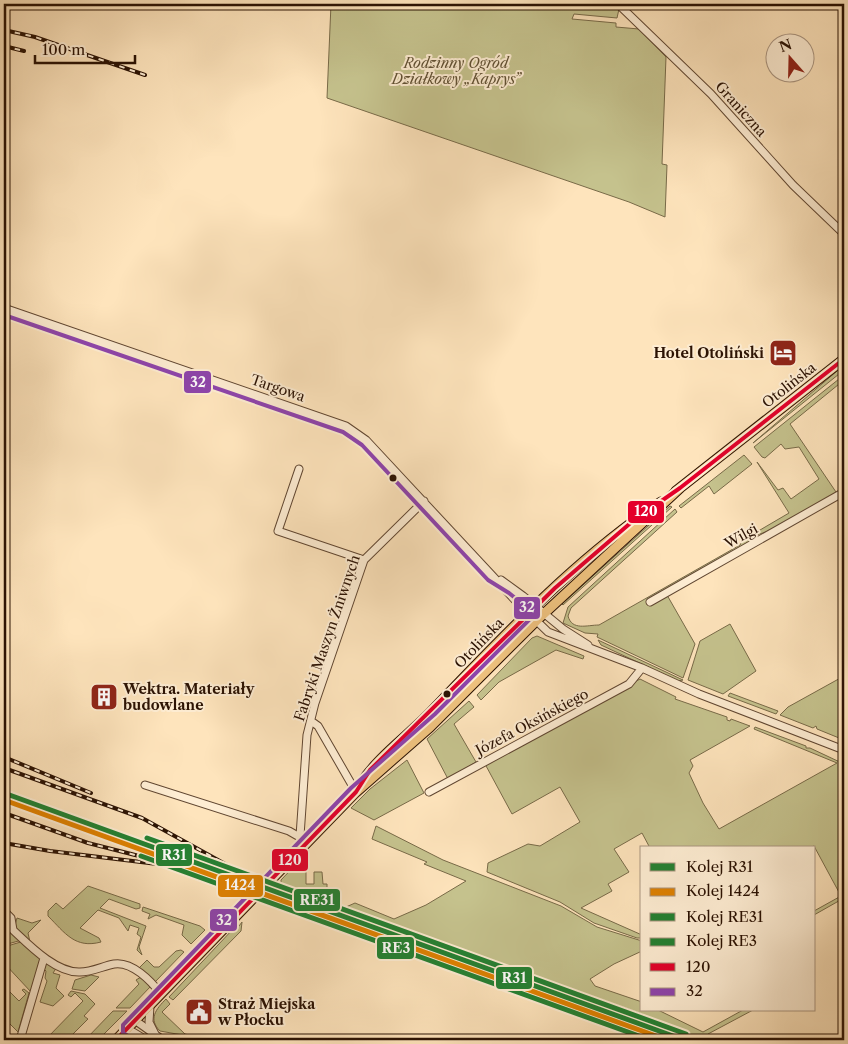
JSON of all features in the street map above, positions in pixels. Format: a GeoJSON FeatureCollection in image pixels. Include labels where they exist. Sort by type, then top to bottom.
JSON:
{"type":"FeatureCollection","features":[{"type":"Feature","properties":{"kind":"main road","name":"Otolińska"},"geometry":{"type":"LineString","coordinates":[[356,792],[370,770],[406,737],[528,612],[634,520],[680,488],[844,358]]}},
{"type":"Feature","properties":{"kind":"main road","name":"Otolińska"},"geometry":{"type":"LineString","coordinates":[[116,1040],[356,792],[439,719],[536,621],[680,488]]}},
{"type":"Feature","properties":{"kind":"street","name":"Graniczna"},"geometry":{"type":"LineString","coordinates":[[618,4],[712,94],[794,185],[844,234]]}},
{"type":"Feature","properties":{"kind":"street","name":"Targowa"},"geometry":{"type":"LineString","coordinates":[[4,308],[346,426],[366,440],[536,621],[551,634],[593,649]]}},
{"type":"Feature","properties":{"kind":"street"},"geometry":{"type":"LineString","coordinates":[[299,470],[278,531],[364,560]]}},
{"type":"Feature","properties":{"kind":"street","name":"Wilgi"},"geometry":{"type":"LineString","coordinates":[[650,602],[844,492]]}},
{"type":"Feature","properties":{"kind":"street","name":"Fabryki Maszyn Żniwnych"},"geometry":{"type":"LineString","coordinates":[[300,836],[305,745],[311,721],[364,560],[424,501]]}},
{"type":"Feature","properties":{"kind":"street","name":"Targowa"},"geometry":{"type":"LineString","coordinates":[[492,574],[562,629],[593,649]]}},
{"type":"Feature","properties":{"kind":"street"},"geometry":{"type":"LineString","coordinates":[[593,649],[642,668],[699,694],[844,750]]}},
{"type":"Feature","properties":{"kind":"street","name":"Józefa Oksińskiego"},"geometry":{"type":"LineString","coordinates":[[429,792],[628,684],[642,668]]}},
{"type":"Feature","properties":{"kind":"street"},"geometry":{"type":"LineString","coordinates":[[311,721],[318,726],[356,792]]}},
{"type":"Feature","properties":{"kind":"street"},"geometry":{"type":"LineString","coordinates":[[145,784],[300,836],[307,842]]}},
{"type":"Feature","properties":{"kind":"street"},"geometry":{"type":"LineString","coordinates":[[4,910],[11,918],[13,930],[44,958],[66,969],[80,972],[117,964],[127,964],[150,981],[161,994]]}},
{"type":"Feature","properties":{"kind":"street"},"geometry":{"type":"LineString","coordinates":[[20,1040],[44,958]]}},
{"type":"Feature","properties":{"kind":"street"},"geometry":{"type":"LineString","coordinates":[[150,1006],[149,1025],[164,1039]]}},
{"type":"Feature","properties":{"kind":"street"},"geometry":{"type":"LineString","coordinates":[[136,1021],[164,1039]]}},
{"type":"Feature","properties":{"kind":"street"},"geometry":{"type":"LineString","coordinates":[[128,1029],[143,1038],[164,1039]]}},
{"type":"Feature","properties":{"kind":"green space","name":"Rodzinny Ogród Działkowy „Kaprys”"},"geometry":{"type":"Polygon","coordinates":[[[331,4],[614,4],[619,9],[617,18],[574,14],[572,19],[616,23],[616,27],[639,29],[666,57],[662,164],[667,165],[665,217],[629,202],[327,98],[331,4]]]}},
{"type":"Feature","properties":{"kind":"green space"},"geometry":{"type":"Polygon","coordinates":[[[844,365],[844,370],[753,443],[844,365]]]}},
{"type":"Feature","properties":{"kind":"green space"},"geometry":{"type":"Polygon","coordinates":[[[844,375],[844,380],[790,424],[836,492],[771,530],[757,535],[738,550],[667,595],[695,644],[683,678],[597,637],[598,634],[585,633],[563,623],[568,607],[675,509],[677,512],[571,608],[568,616],[573,624],[580,626],[599,625],[740,545],[743,540],[789,513],[757,462],[778,490],[783,488],[791,499],[819,479],[799,447],[785,449],[781,444],[765,458],[754,447],[844,375]]]}},
{"type":"Feature","properties":{"kind":"green space"},"geometry":{"type":"Polygon","coordinates":[[[744,455],[752,464],[714,494],[709,486],[681,508],[679,506],[744,455]]]}},
{"type":"Feature","properties":{"kind":"green space"},"geometry":{"type":"Polygon","coordinates":[[[670,506],[672,507],[562,604],[670,506]]]}},
{"type":"Feature","properties":{"kind":"green space"},"geometry":{"type":"Polygon","coordinates":[[[730,624],[756,671],[723,694],[688,680],[700,641],[730,624]]]}},
{"type":"Feature","properties":{"kind":"green space"},"geometry":{"type":"Polygon","coordinates":[[[537,636],[584,656],[583,659],[556,650],[499,682],[481,700],[477,695],[532,638],[537,636]]]}},
{"type":"Feature","properties":{"kind":"green space"},"geometry":{"type":"Polygon","coordinates":[[[598,640],[683,680],[678,681],[601,645],[598,640]]]}},
{"type":"Feature","properties":{"kind":"green space"},"geometry":{"type":"Polygon","coordinates":[[[844,676],[844,740],[817,729],[816,726],[813,728],[780,715],[788,707],[844,676]]]}},
{"type":"Feature","properties":{"kind":"green space"},"geometry":{"type":"Polygon","coordinates":[[[640,679],[676,697],[675,699],[727,717],[727,720],[730,721],[731,719],[750,726],[690,760],[693,766],[689,773],[703,803],[719,829],[837,763],[754,729],[755,727],[806,746],[806,748],[810,748],[844,764],[844,898],[816,914],[816,910],[841,896],[816,850],[816,846],[649,846],[642,833],[614,849],[629,872],[608,884],[612,891],[581,908],[640,934],[640,938],[594,923],[560,902],[487,872],[488,863],[528,844],[540,846],[580,822],[560,787],[512,814],[485,764],[640,679]]]}},
{"type":"Feature","properties":{"kind":"green space"},"geometry":{"type":"Polygon","coordinates":[[[730,693],[778,711],[776,714],[728,696],[730,693]]]}},
{"type":"Feature","properties":{"kind":"green space"},"geometry":{"type":"Polygon","coordinates":[[[469,701],[474,707],[454,724],[476,762],[448,779],[427,739],[469,701]]]}},
{"type":"Feature","properties":{"kind":"green space"},"geometry":{"type":"Polygon","coordinates":[[[407,760],[424,793],[374,820],[351,808],[370,789],[407,760]]]}},
{"type":"Feature","properties":{"kind":"green space"},"geometry":{"type":"Polygon","coordinates":[[[376,826],[443,860],[561,906],[597,927],[640,940],[640,952],[614,964],[590,979],[595,986],[640,1001],[640,1012],[662,1012],[703,1032],[739,1012],[749,1012],[708,1034],[706,1037],[712,1040],[685,1037],[666,1031],[644,1015],[346,907],[355,903],[394,919],[426,905],[466,881],[424,864],[427,862],[372,839],[376,826]]]}},
{"type":"Feature","properties":{"kind":"green space"},"geometry":{"type":"Polygon","coordinates":[[[306,854],[306,884],[314,884],[314,872],[322,872],[323,884],[327,884],[327,900],[281,883],[281,880],[306,854]]]}},
{"type":"Feature","properties":{"kind":"green space"},"geometry":{"type":"Polygon","coordinates":[[[88,886],[140,904],[140,908],[136,909],[109,899],[100,908],[146,926],[139,947],[142,955],[137,950],[141,937],[137,934],[139,928],[130,925],[128,931],[119,918],[98,910],[80,928],[99,938],[101,942],[92,944],[71,938],[48,916],[48,911],[56,903],[63,909],[88,886]]]}},
{"type":"Feature","properties":{"kind":"green space"},"geometry":{"type":"Polygon","coordinates":[[[143,907],[200,926],[205,930],[191,944],[182,935],[184,925],[156,915],[148,919],[150,914],[142,911],[143,907]]]}},
{"type":"Feature","properties":{"kind":"green space"},"geometry":{"type":"Polygon","coordinates":[[[17,918],[32,923],[41,920],[28,933],[30,942],[14,929],[17,918]]]}},
{"type":"Feature","properties":{"kind":"green space"},"geometry":{"type":"Polygon","coordinates":[[[4,921],[6,924],[22,940],[4,945],[4,921]]]}},
{"type":"Feature","properties":{"kind":"green space"},"geometry":{"type":"Polygon","coordinates":[[[242,922],[241,931],[173,1000],[169,997],[234,928],[236,930],[242,922]]]}},
{"type":"Feature","properties":{"kind":"green space"},"geometry":{"type":"Polygon","coordinates":[[[24,941],[42,960],[31,992],[4,963],[4,947],[24,941]]]}},
{"type":"Feature","properties":{"kind":"green space"},"geometry":{"type":"Polygon","coordinates":[[[181,950],[184,952],[155,982],[138,969],[147,960],[154,967],[159,967],[176,951],[181,950]]]}},
{"type":"Feature","properties":{"kind":"green space"},"geometry":{"type":"Polygon","coordinates":[[[187,955],[187,963],[162,985],[158,985],[187,955]]]}},
{"type":"Feature","properties":{"kind":"green space"},"geometry":{"type":"Polygon","coordinates":[[[46,963],[57,967],[53,973],[60,975],[56,988],[64,996],[53,1006],[40,1002],[47,981],[44,969],[46,963]]]}},
{"type":"Feature","properties":{"kind":"green space"},"geometry":{"type":"Polygon","coordinates":[[[91,975],[99,977],[85,991],[72,989],[75,980],[91,975]]]}},
{"type":"Feature","properties":{"kind":"green space"},"geometry":{"type":"Polygon","coordinates":[[[141,977],[151,986],[130,1008],[116,1008],[139,984],[136,980],[141,977]]]}},
{"type":"Feature","properties":{"kind":"green space"},"geometry":{"type":"Polygon","coordinates":[[[4,986],[19,1001],[26,994],[22,990],[24,989],[29,993],[18,1032],[4,1018],[4,986]]]}},
{"type":"Feature","properties":{"kind":"green space"},"geometry":{"type":"Polygon","coordinates":[[[71,991],[85,994],[95,1004],[84,1016],[88,1019],[67,1040],[49,1040],[47,1038],[83,1001],[75,993],[71,997],[68,995],[71,991]]]}},
{"type":"Feature","properties":{"kind":"green space"},"geometry":{"type":"Polygon","coordinates":[[[166,999],[170,1004],[162,1012],[185,1034],[210,1040],[160,1031],[156,1027],[154,1018],[157,1010],[166,999]]]}},
{"type":"Feature","properties":{"kind":"green space"},"geometry":{"type":"Polygon","coordinates":[[[113,1011],[127,1011],[98,1040],[85,1040],[113,1011]]]}},
{"type":"Feature","properties":{"kind":"railway"},"geometry":{"type":"LineString","coordinates":[[4,30],[35,37],[145,75]]}},
{"type":"Feature","properties":{"kind":"railway"},"geometry":{"type":"LineString","coordinates":[[4,46],[24,51]]}},
{"type":"Feature","properties":{"kind":"railway"},"geometry":{"type":"LineString","coordinates":[[4,757],[91,793]]}},
{"type":"Feature","properties":{"kind":"railway"},"geometry":{"type":"LineString","coordinates":[[4,768],[142,818],[227,865]]}},
{"type":"Feature","properties":{"kind":"railway"},"geometry":{"type":"LineString","coordinates":[[4,813],[88,843],[139,856]]}},
{"type":"Feature","properties":{"kind":"railway"},"geometry":{"type":"LineString","coordinates":[[90,829],[422,949]]}},
{"type":"Feature","properties":{"kind":"railway"},"geometry":{"type":"LineString","coordinates":[[4,843],[50,851],[182,867]]}},
{"type":"Feature","properties":{"kind":"railway"},"geometry":{"type":"LineString","coordinates":[[277,886],[642,1016]]}},
{"type":"Feature","properties":{"kind":"rail line","name":"R31"},"geometry":{"type":"LineString","coordinates":[[4,793],[684,1040]]}},
{"type":"Feature","properties":{"kind":"rail line","name":"1424"},"geometry":{"type":"LineString","coordinates":[[4,800],[667,1040]]}},
{"type":"Feature","properties":{"kind":"rail line","name":"RE31"},"geometry":{"type":"LineString","coordinates":[[147,838],[686,1034]]}},
{"type":"Feature","properties":{"kind":"rail line","name":"RE3"},"geometry":{"type":"LineString","coordinates":[[141,856],[650,1040]]}},
{"type":"Feature","properties":{"kind":"transit line","name":"32"},"geometry":{"type":"LineString","coordinates":[[4,315],[343,432],[362,445],[488,580],[509,593],[535,614],[435,714],[351,788],[123,1025],[123,1033],[135,1040]]}},
{"type":"Feature","properties":{"kind":"transit line","name":"120"},"geometry":{"type":"LineString","coordinates":[[116,1040],[356,792],[370,770],[555,588],[634,520],[680,488],[844,359]]}},
{"type":"Feature","properties":{"kind":"place","name":"Hotel Otoliński"},"geometry":{"type":"Point","coordinates":[783,353]}},
{"type":"Feature","properties":{"kind":"place","name":"Wektra. Materiały budowlane"},"geometry":{"type":"Point","coordinates":[104,697]}},
{"type":"Feature","properties":{"kind":"place","name":"Straż Miejska w Płocku"},"geometry":{"type":"Point","coordinates":[199,1012]}}]}
